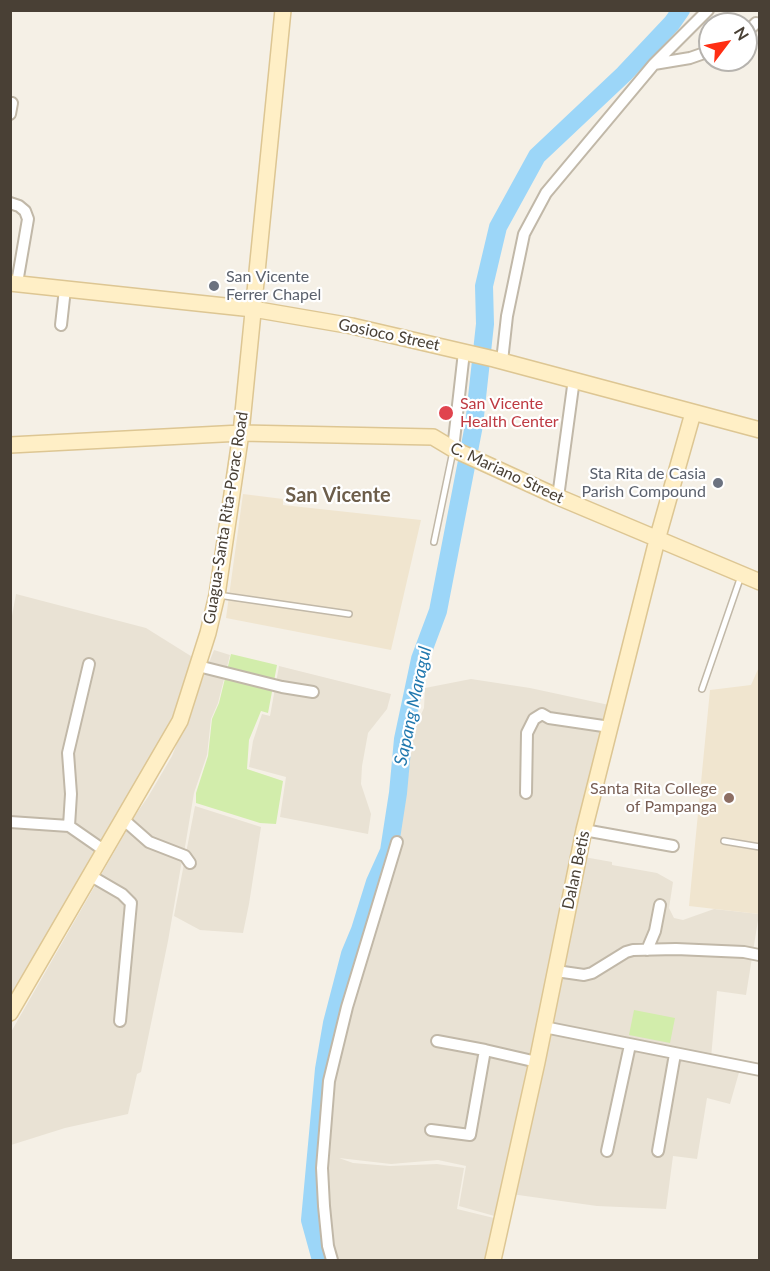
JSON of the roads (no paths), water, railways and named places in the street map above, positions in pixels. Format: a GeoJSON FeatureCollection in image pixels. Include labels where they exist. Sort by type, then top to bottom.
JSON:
{"type":"FeatureCollection","features":[{"type":"Feature","properties":{"kind":"street","name":"Guagua-Santa Rita-Porac Road"},"geometry":{"type":"LineString","coordinates":[[10,1013],[180,721],[198,666],[217,595],[241,433],[283,10]]}},
{"type":"Feature","properties":{"kind":"street"},"geometry":{"type":"LineString","coordinates":[[498,360],[524,234],[546,193],[654,64],[708,10]]}},
{"type":"Feature","properties":{"kind":"street"},"geometry":{"type":"LineString","coordinates":[[654,64],[698,55]]}},
{"type":"Feature","properties":{"kind":"street"},"geometry":{"type":"LineString","coordinates":[[10,203],[25,211],[28,219],[14,283]]}},
{"type":"Feature","properties":{"kind":"street","name":"Gosioco Street"},"geometry":{"type":"LineString","coordinates":[[14,283],[253,309],[352,326],[574,379],[759,430]]}},
{"type":"Feature","properties":{"kind":"street"},"geometry":{"type":"LineString","coordinates":[[61,325],[65,289]]}},
{"type":"Feature","properties":{"kind":"street"},"geometry":{"type":"LineString","coordinates":[[455,450],[466,353]]}},
{"type":"Feature","properties":{"kind":"street"},"geometry":{"type":"LineString","coordinates":[[558,496],[574,379]]}},
{"type":"Feature","properties":{"kind":"street","name":"Dalan Betis"},"geometry":{"type":"LineString","coordinates":[[494,1260],[584,830],[657,540],[693,413]]}},
{"type":"Feature","properties":{"kind":"street","name":"C. Mariano Street"},"geometry":{"type":"LineString","coordinates":[[10,445],[241,433],[433,437],[455,450],[558,496],[759,582]]}},
{"type":"Feature","properties":{"kind":"street"},"geometry":{"type":"LineString","coordinates":[[69,825],[71,794],[68,753],[89,663]]}},
{"type":"Feature","properties":{"kind":"street"},"geometry":{"type":"LineString","coordinates":[[198,666],[282,687],[313,692]]}},
{"type":"Feature","properties":{"kind":"street"},"geometry":{"type":"LineString","coordinates":[[526,793],[527,733],[534,719],[542,714],[549,718],[610,727]]}},
{"type":"Feature","properties":{"kind":"street"},"geometry":{"type":"LineString","coordinates":[[124,820],[149,842],[185,856],[190,863]]}},
{"type":"Feature","properties":{"kind":"street"},"geometry":{"type":"LineString","coordinates":[[10,822],[69,825],[105,851]]}},
{"type":"Feature","properties":{"kind":"street"},"geometry":{"type":"LineString","coordinates":[[584,830],[673,846]]}},
{"type":"Feature","properties":{"kind":"street"},"geometry":{"type":"LineString","coordinates":[[332,1260],[328,1246],[322,1168],[329,1081],[347,1007],[397,842]]}},
{"type":"Feature","properties":{"kind":"street"},"geometry":{"type":"LineString","coordinates":[[91,876],[122,894],[131,903],[120,1021]]}},
{"type":"Feature","properties":{"kind":"street"},"geometry":{"type":"LineString","coordinates":[[647,950],[655,931],[660,905]]}},
{"type":"Feature","properties":{"kind":"street"},"geometry":{"type":"LineString","coordinates":[[556,970],[584,975],[592,973],[626,952],[647,950],[676,949],[759,955]]}},
{"type":"Feature","properties":{"kind":"street"},"geometry":{"type":"LineString","coordinates":[[544,1028],[759,1070]]}},
{"type":"Feature","properties":{"kind":"street"},"geometry":{"type":"LineString","coordinates":[[437,1041],[537,1062]]}},
{"type":"Feature","properties":{"kind":"street"},"geometry":{"type":"LineString","coordinates":[[607,1151],[630,1045]]}},
{"type":"Feature","properties":{"kind":"street"},"geometry":{"type":"LineString","coordinates":[[431,1130],[470,1135],[484,1050]]}},
{"type":"Feature","properties":{"kind":"street"},"geometry":{"type":"LineString","coordinates":[[658,1151],[675,1054]]}},
{"type":"Feature","properties":{"kind":"lane"},"geometry":{"type":"LineString","coordinates":[[434,542],[455,450]]}},
{"type":"Feature","properties":{"kind":"lane"},"geometry":{"type":"LineString","coordinates":[[702,689],[741,575]]}},
{"type":"Feature","properties":{"kind":"lane"},"geometry":{"type":"LineString","coordinates":[[217,595],[349,614]]}},
{"type":"Feature","properties":{"kind":"lane"},"geometry":{"type":"LineString","coordinates":[[724,842],[759,848]]}},
{"type":"Feature","properties":{"kind":"lane"},"geometry":{"type":"LineString","coordinates":[[328,1246],[339,1260]]}},
{"type":"Feature","properties":{"kind":"waterway","name":"Sapang Maragul"},"geometry":{"type":"LineString","coordinates":[[321,1260],[310,1220],[324,1069],[332,1023],[350,954],[375,882],[389,851],[403,739],[420,659],[438,611],[474,425],[485,324],[484,286],[498,227],[537,156],[624,74],[672,23],[681,10]]}},
{"type":"Feature","properties":{"kind":"place","name":"San Vicente Ferrer Chapel"},"geometry":{"type":"Point","coordinates":[214,286]}},
{"type":"Feature","properties":{"kind":"place","name":"San Vicente Health Center"},"geometry":{"type":"Point","coordinates":[446,413]}},
{"type":"Feature","properties":{"kind":"place","name":"Sta Rita de Casia Parish Compound"},"geometry":{"type":"Point","coordinates":[718,483]}},
{"type":"Feature","properties":{"kind":"place","name":"Santa Rita College of Pampanga"},"geometry":{"type":"Point","coordinates":[729,798]}},
{"type":"Feature","properties":{"kind":"district","name":"San Vicente"},"geometry":{"type":"Point","coordinates":[338,496]}}]}
